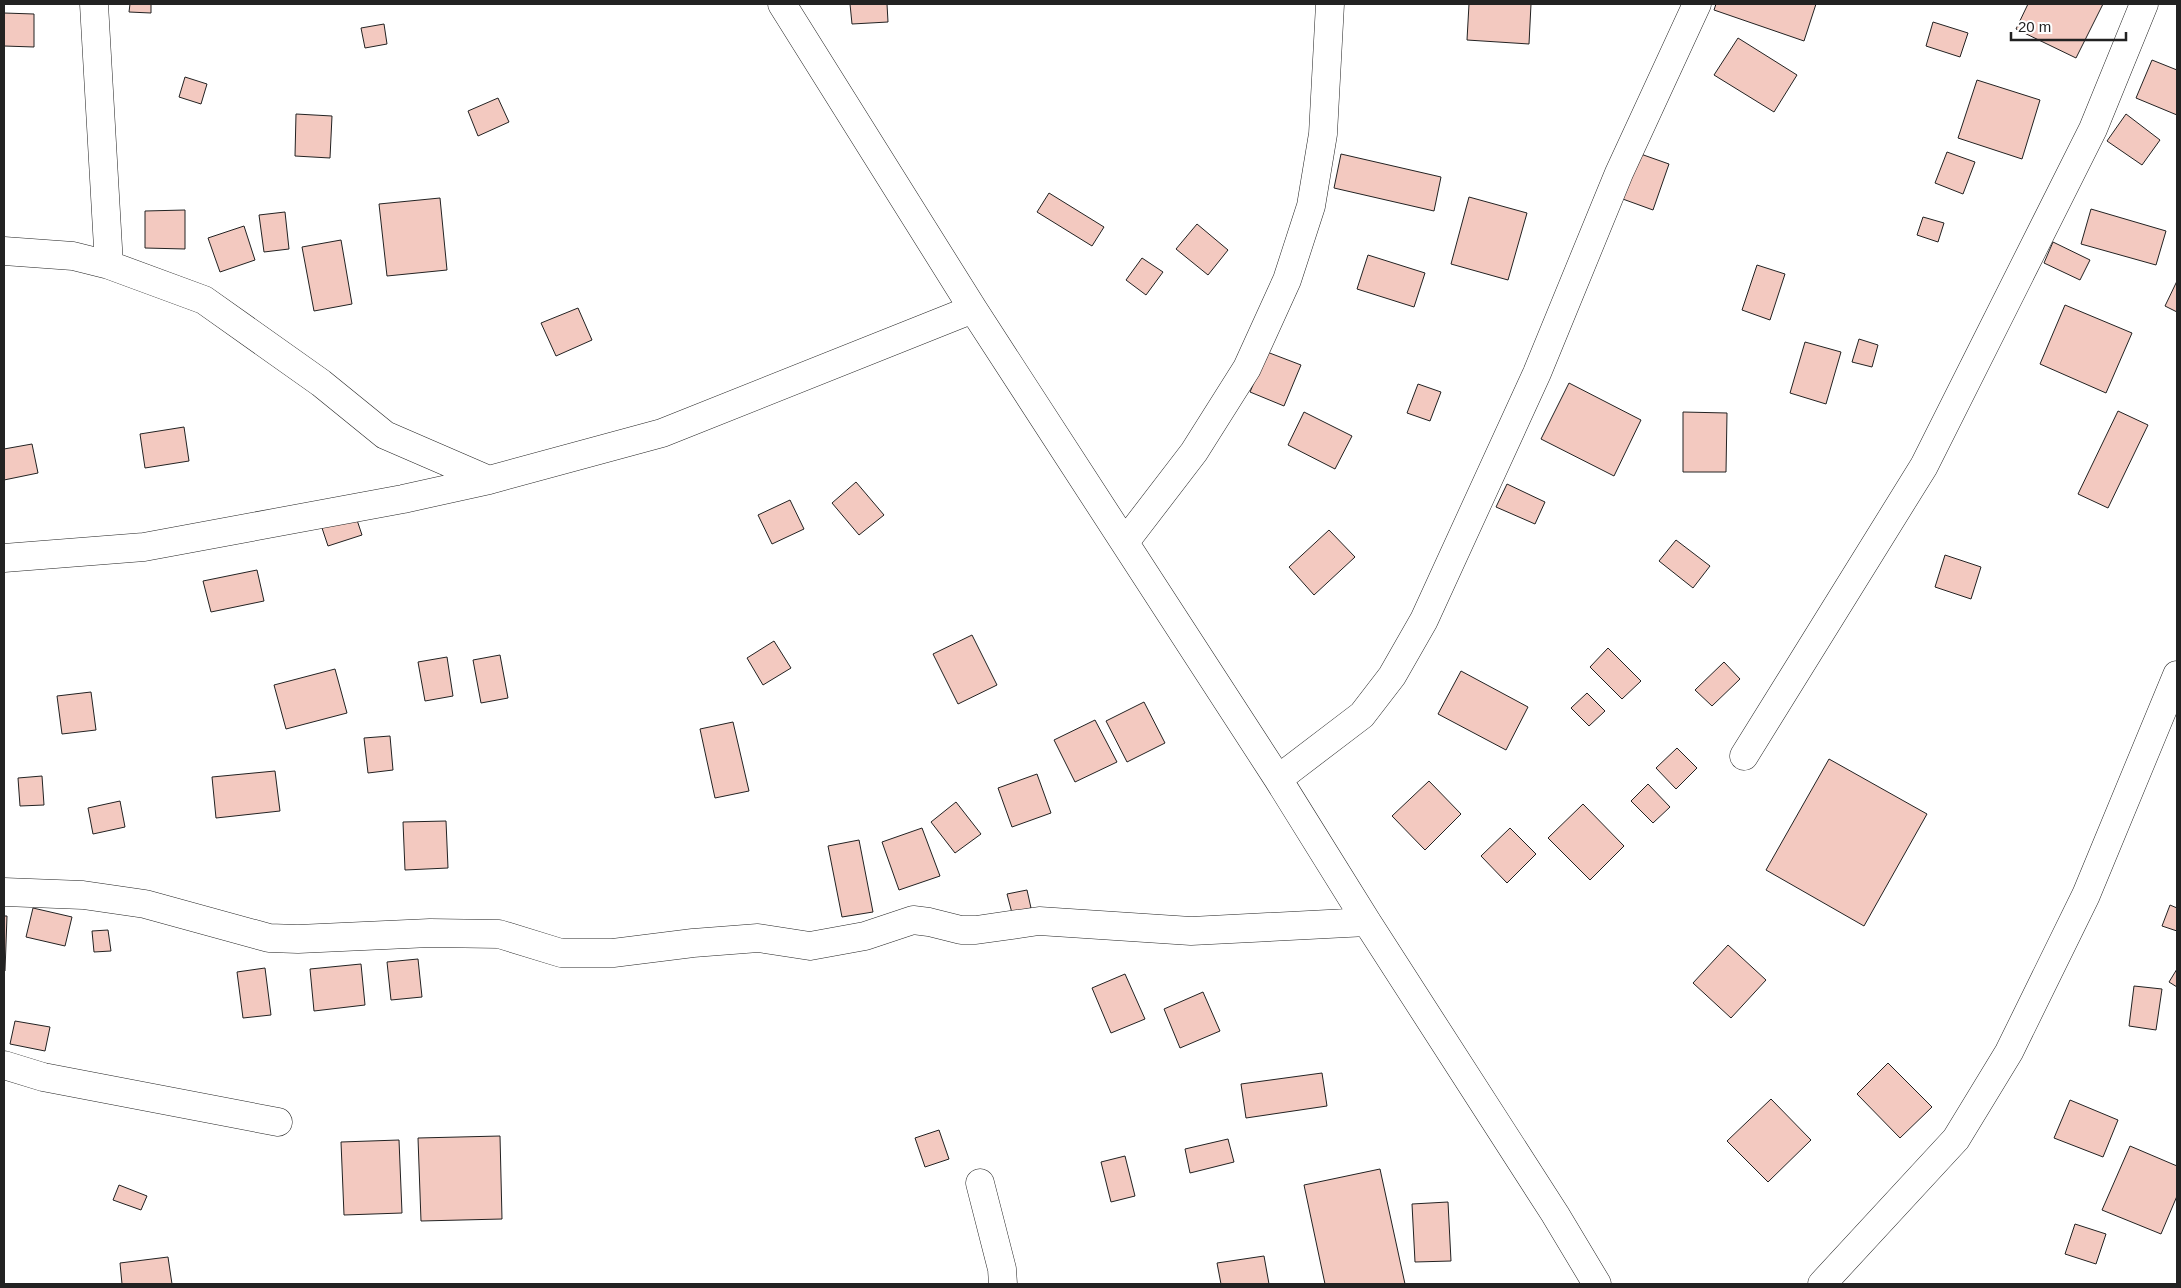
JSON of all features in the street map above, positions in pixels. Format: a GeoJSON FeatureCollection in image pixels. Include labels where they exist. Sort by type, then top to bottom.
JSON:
{"type":"FeatureCollection","features":[{"type":"Feature","properties":{"kind":"street"},"geometry":{"type":"LineString","coordinates":[[94,4],[109,264]]}},
{"type":"Feature","properties":{"kind":"street"},"geometry":{"type":"LineString","coordinates":[[782,4],[973,309],[1278,779],[1367,922],[1555,1214],[1597,1284]]}},
{"type":"Feature","properties":{"kind":"street"},"geometry":{"type":"LineString","coordinates":[[1125,542],[1194,452],[1247,368],[1287,280],[1310,206],[1323,134],[1330,4]]}},
{"type":"Feature","properties":{"kind":"street"},"geometry":{"type":"LineString","coordinates":[[1278,779],[1362,715],[1392,676],[1424,620],[1538,372],[1619,173],[1697,4]]}},
{"type":"Feature","properties":{"kind":"street"},"geometry":{"type":"LineString","coordinates":[[1744,756],[1924,466],[2093,129],[2144,4]]}},
{"type":"Feature","properties":{"kind":"street"},"geometry":{"type":"LineString","coordinates":[[4,251],[73,256],[109,264],[204,300],[321,383],[385,435],[489,480]]}},
{"type":"Feature","properties":{"kind":"street"},"geometry":{"type":"LineString","coordinates":[[4,558],[144,547],[394,501],[489,480],[662,434],[973,309]]}},
{"type":"Feature","properties":{"kind":"street"},"geometry":{"type":"LineString","coordinates":[[1822,1284],[1956,1139],[2009,1052],[2086,895],[2177,675]]}},
{"type":"Feature","properties":{"kind":"street"},"geometry":{"type":"LineString","coordinates":[[4,892],[83,895],[145,904],[269,938],[298,939],[430,933],[499,934],[561,953],[613,953],[693,942],[758,938],[810,946],[865,936],[913,920],[961,930],[976,930],[1039,921],[1191,931],[1367,922]]}},
{"type":"Feature","properties":{"kind":"street"},"geometry":{"type":"LineString","coordinates":[[4,1065],[43,1076],[278,1122]]}},
{"type":"Feature","properties":{"kind":"street"},"geometry":{"type":"LineString","coordinates":[[980,1183],[1002,1270],[1003,1284]]}},
{"type":"Feature","properties":{"kind":"building"},"geometry":{"type":"Polygon","coordinates":[[[130,4],[151,4],[151,13],[129,12],[130,4]]]}},
{"type":"Feature","properties":{"kind":"building"},"geometry":{"type":"Polygon","coordinates":[[[850,4],[887,4],[888,22],[852,24],[850,4]]]}},
{"type":"Feature","properties":{"kind":"building"},"geometry":{"type":"Polygon","coordinates":[[[1469,4],[1531,4],[1529,44],[1467,40],[1469,4]]]}},
{"type":"Feature","properties":{"kind":"building"},"geometry":{"type":"Polygon","coordinates":[[[1716,4],[1816,4],[1804,41],[1714,10],[1716,4]]]}},
{"type":"Feature","properties":{"kind":"building"},"geometry":{"type":"Polygon","coordinates":[[[2028,4],[2103,4],[2076,58],[2016,29],[2028,4]]]}},
{"type":"Feature","properties":{"kind":"building"},"geometry":{"type":"Polygon","coordinates":[[[4,13],[34,14],[34,47],[4,46],[4,13]]]}},
{"type":"Feature","properties":{"kind":"building"},"geometry":{"type":"Polygon","coordinates":[[[1933,22],[1968,33],[1960,57],[1926,46],[1933,22]]]}},
{"type":"Feature","properties":{"kind":"building"},"geometry":{"type":"Polygon","coordinates":[[[384,24],[387,44],[365,48],[361,28],[384,24]]]}},
{"type":"Feature","properties":{"kind":"building"},"geometry":{"type":"Polygon","coordinates":[[[1738,38],[1797,75],[1774,112],[1714,75],[1738,38]]]}},
{"type":"Feature","properties":{"kind":"building"},"geometry":{"type":"Polygon","coordinates":[[[2152,60],[2177,70],[2177,115],[2136,98],[2152,60]]]}},
{"type":"Feature","properties":{"kind":"building"},"geometry":{"type":"Polygon","coordinates":[[[185,77],[207,84],[201,104],[179,97],[185,77]]]}},
{"type":"Feature","properties":{"kind":"building"},"geometry":{"type":"Polygon","coordinates":[[[1977,80],[2040,100],[2022,159],[1958,138],[1977,80]]]}},
{"type":"Feature","properties":{"kind":"building"},"geometry":{"type":"Polygon","coordinates":[[[498,98],[509,122],[478,136],[468,111],[498,98]]]}},
{"type":"Feature","properties":{"kind":"building"},"geometry":{"type":"Polygon","coordinates":[[[296,114],[332,116],[330,158],[295,156],[296,114]]]}},
{"type":"Feature","properties":{"kind":"building"},"geometry":{"type":"Polygon","coordinates":[[[2126,114],[2160,140],[2142,165],[2107,141],[2126,114]]]}},
{"type":"Feature","properties":{"kind":"building"},"geometry":{"type":"Polygon","coordinates":[[[1635,152],[1669,164],[1653,210],[1620,198],[1635,152]]]}},
{"type":"Feature","properties":{"kind":"building"},"geometry":{"type":"Polygon","coordinates":[[[1947,152],[1975,162],[1963,194],[1935,183],[1947,152]]]}},
{"type":"Feature","properties":{"kind":"building"},"geometry":{"type":"Polygon","coordinates":[[[1341,154],[1441,177],[1434,211],[1334,188],[1341,154]]]}},
{"type":"Feature","properties":{"kind":"building"},"geometry":{"type":"Polygon","coordinates":[[[1049,193],[1104,227],[1092,246],[1037,212],[1049,193]]]}},
{"type":"Feature","properties":{"kind":"building"},"geometry":{"type":"Polygon","coordinates":[[[1469,197],[1527,213],[1508,280],[1451,264],[1469,197]]]}},
{"type":"Feature","properties":{"kind":"building"},"geometry":{"type":"Polygon","coordinates":[[[440,198],[447,270],[387,276],[379,204],[440,198]]]}},
{"type":"Feature","properties":{"kind":"building"},"geometry":{"type":"Polygon","coordinates":[[[2091,209],[2166,231],[2156,265],[2081,244],[2091,209]]]}},
{"type":"Feature","properties":{"kind":"building"},"geometry":{"type":"Polygon","coordinates":[[[185,210],[185,249],[145,248],[145,211],[185,210]]]}},
{"type":"Feature","properties":{"kind":"building"},"geometry":{"type":"Polygon","coordinates":[[[285,212],[289,249],[264,252],[259,215],[285,212]]]}},
{"type":"Feature","properties":{"kind":"building"},"geometry":{"type":"Polygon","coordinates":[[[1923,217],[1944,223],[1938,242],[1917,235],[1923,217]]]}},
{"type":"Feature","properties":{"kind":"building"},"geometry":{"type":"Polygon","coordinates":[[[1197,224],[1228,250],[1208,275],[1176,249],[1197,224]]]}},
{"type":"Feature","properties":{"kind":"building"},"geometry":{"type":"Polygon","coordinates":[[[244,226],[255,260],[220,272],[208,238],[244,226]]]}},
{"type":"Feature","properties":{"kind":"building"},"geometry":{"type":"Polygon","coordinates":[[[341,240],[352,304],[314,311],[302,247],[341,240]]]}},
{"type":"Feature","properties":{"kind":"building"},"geometry":{"type":"Polygon","coordinates":[[[2053,242],[2090,260],[2080,280],[2044,263],[2053,242]]]}},
{"type":"Feature","properties":{"kind":"building"},"geometry":{"type":"Polygon","coordinates":[[[1368,255],[1425,273],[1414,307],[1357,289],[1368,255]]]}},
{"type":"Feature","properties":{"kind":"building"},"geometry":{"type":"Polygon","coordinates":[[[1142,258],[1163,272],[1146,295],[1126,280],[1142,258]]]}},
{"type":"Feature","properties":{"kind":"building"},"geometry":{"type":"Polygon","coordinates":[[[1757,265],[1785,274],[1770,320],[1742,310],[1757,265]]]}},
{"type":"Feature","properties":{"kind":"building"},"geometry":{"type":"Polygon","coordinates":[[[2177,281],[2177,312],[2165,306],[2177,281]]]}},
{"type":"Feature","properties":{"kind":"building"},"geometry":{"type":"Polygon","coordinates":[[[2065,305],[2132,333],[2106,393],[2040,364],[2065,305]]]}},
{"type":"Feature","properties":{"kind":"building"},"geometry":{"type":"Polygon","coordinates":[[[578,308],[592,340],[556,356],[541,323],[578,308]]]}},
{"type":"Feature","properties":{"kind":"building"},"geometry":{"type":"Polygon","coordinates":[[[1859,339],[1878,345],[1872,367],[1852,362],[1859,339]]]}},
{"type":"Feature","properties":{"kind":"building"},"geometry":{"type":"Polygon","coordinates":[[[1805,342],[1841,352],[1826,404],[1790,393],[1805,342]]]}},
{"type":"Feature","properties":{"kind":"building"},"geometry":{"type":"Polygon","coordinates":[[[1267,352],[1301,365],[1284,406],[1250,392],[1267,352]]]}},
{"type":"Feature","properties":{"kind":"building"},"geometry":{"type":"Polygon","coordinates":[[[1569,383],[1641,420],[1614,476],[1541,439],[1569,383]]]}},
{"type":"Feature","properties":{"kind":"building"},"geometry":{"type":"Polygon","coordinates":[[[1418,384],[1441,392],[1430,421],[1407,413],[1418,384]]]}},
{"type":"Feature","properties":{"kind":"building"},"geometry":{"type":"Polygon","coordinates":[[[2118,411],[2148,425],[2108,508],[2078,494],[2118,411]]]}},
{"type":"Feature","properties":{"kind":"building"},"geometry":{"type":"Polygon","coordinates":[[[1304,412],[1352,436],[1335,469],[1288,445],[1304,412]]]}},
{"type":"Feature","properties":{"kind":"building"},"geometry":{"type":"Polygon","coordinates":[[[1683,412],[1727,413],[1726,472],[1683,472],[1683,412]]]}},
{"type":"Feature","properties":{"kind":"building"},"geometry":{"type":"Polygon","coordinates":[[[184,427],[189,461],[145,468],[140,434],[184,427]]]}},
{"type":"Feature","properties":{"kind":"building"},"geometry":{"type":"Polygon","coordinates":[[[32,444],[38,473],[4,480],[4,449],[32,444]]]}},
{"type":"Feature","properties":{"kind":"building"},"geometry":{"type":"Polygon","coordinates":[[[856,482],[884,515],[859,535],[832,503],[856,482]]]}},
{"type":"Feature","properties":{"kind":"building"},"geometry":{"type":"Polygon","coordinates":[[[1507,484],[1545,502],[1535,524],[1496,507],[1507,484]]]}},
{"type":"Feature","properties":{"kind":"building"},"geometry":{"type":"Polygon","coordinates":[[[790,500],[804,529],[772,544],[758,515],[790,500]]]}},
{"type":"Feature","properties":{"kind":"building"},"geometry":{"type":"Polygon","coordinates":[[[354,511],[362,535],[328,546],[320,522],[354,511]]]}},
{"type":"Feature","properties":{"kind":"building"},"geometry":{"type":"Polygon","coordinates":[[[1329,530],[1355,557],[1314,595],[1289,567],[1329,530]]]}},
{"type":"Feature","properties":{"kind":"building"},"geometry":{"type":"Polygon","coordinates":[[[1676,540],[1710,566],[1693,588],[1659,561],[1676,540]]]}},
{"type":"Feature","properties":{"kind":"building"},"geometry":{"type":"Polygon","coordinates":[[[1945,555],[1981,567],[1971,599],[1935,587],[1945,555]]]}},
{"type":"Feature","properties":{"kind":"building"},"geometry":{"type":"Polygon","coordinates":[[[257,570],[264,601],[211,612],[203,581],[257,570]]]}},
{"type":"Feature","properties":{"kind":"building"},"geometry":{"type":"Polygon","coordinates":[[[972,635],[997,685],[958,704],[933,654],[972,635]]]}},
{"type":"Feature","properties":{"kind":"building"},"geometry":{"type":"Polygon","coordinates":[[[774,641],[791,668],[763,685],[747,658],[774,641]]]}},
{"type":"Feature","properties":{"kind":"building"},"geometry":{"type":"Polygon","coordinates":[[[1608,648],[1641,681],[1622,699],[1590,667],[1608,648]]]}},
{"type":"Feature","properties":{"kind":"building"},"geometry":{"type":"Polygon","coordinates":[[[500,655],[508,698],[481,703],[473,660],[500,655]]]}},
{"type":"Feature","properties":{"kind":"building"},"geometry":{"type":"Polygon","coordinates":[[[447,657],[453,696],[425,701],[418,662],[447,657]]]}},
{"type":"Feature","properties":{"kind":"building"},"geometry":{"type":"Polygon","coordinates":[[[1724,662],[1740,679],[1712,706],[1695,690],[1724,662]]]}},
{"type":"Feature","properties":{"kind":"building"},"geometry":{"type":"Polygon","coordinates":[[[335,669],[347,713],[286,729],[274,685],[335,669]]]}},
{"type":"Feature","properties":{"kind":"building"},"geometry":{"type":"Polygon","coordinates":[[[1461,671],[1528,707],[1506,750],[1438,714],[1461,671]]]}},
{"type":"Feature","properties":{"kind":"building"},"geometry":{"type":"Polygon","coordinates":[[[91,692],[96,730],[62,734],[57,696],[91,692]]]}},
{"type":"Feature","properties":{"kind":"building"},"geometry":{"type":"Polygon","coordinates":[[[1587,693],[1605,711],[1589,726],[1571,708],[1587,693]]]}},
{"type":"Feature","properties":{"kind":"building"},"geometry":{"type":"Polygon","coordinates":[[[1144,702],[1165,743],[1127,762],[1106,721],[1144,702]]]}},
{"type":"Feature","properties":{"kind":"building"},"geometry":{"type":"Polygon","coordinates":[[[1095,720],[1117,762],[1075,782],[1054,740],[1095,720]]]}},
{"type":"Feature","properties":{"kind":"building"},"geometry":{"type":"Polygon","coordinates":[[[733,722],[749,791],[715,798],[700,729],[733,722]]]}},
{"type":"Feature","properties":{"kind":"building"},"geometry":{"type":"Polygon","coordinates":[[[390,736],[393,770],[368,773],[364,738],[390,736]]]}},
{"type":"Feature","properties":{"kind":"building"},"geometry":{"type":"Polygon","coordinates":[[[1677,748],[1697,768],[1676,789],[1656,768],[1677,748]]]}},
{"type":"Feature","properties":{"kind":"building"},"geometry":{"type":"Polygon","coordinates":[[[1829,759],[1927,814],[1864,926],[1766,870],[1829,759]]]}},
{"type":"Feature","properties":{"kind":"building"},"geometry":{"type":"Polygon","coordinates":[[[275,771],[280,811],[216,818],[212,777],[275,771]]]}},
{"type":"Feature","properties":{"kind":"building"},"geometry":{"type":"Polygon","coordinates":[[[1037,774],[1051,813],[1012,827],[998,788],[1037,774]]]}},
{"type":"Feature","properties":{"kind":"building"},"geometry":{"type":"Polygon","coordinates":[[[42,776],[44,805],[20,806],[18,778],[42,776]]]}},
{"type":"Feature","properties":{"kind":"building"},"geometry":{"type":"Polygon","coordinates":[[[1429,781],[1461,814],[1425,850],[1392,816],[1429,781]]]}},
{"type":"Feature","properties":{"kind":"building"},"geometry":{"type":"Polygon","coordinates":[[[1648,784],[1670,807],[1653,823],[1631,801],[1648,784]]]}},
{"type":"Feature","properties":{"kind":"building"},"geometry":{"type":"Polygon","coordinates":[[[120,801],[125,827],[93,834],[88,808],[120,801]]]}},
{"type":"Feature","properties":{"kind":"building"},"geometry":{"type":"Polygon","coordinates":[[[956,802],[981,834],[955,853],[931,822],[956,802]]]}},
{"type":"Feature","properties":{"kind":"building"},"geometry":{"type":"Polygon","coordinates":[[[1583,804],[1624,846],[1590,880],[1548,838],[1583,804]]]}},
{"type":"Feature","properties":{"kind":"building"},"geometry":{"type":"Polygon","coordinates":[[[446,821],[448,868],[405,870],[403,822],[446,821]]]}},
{"type":"Feature","properties":{"kind":"building"},"geometry":{"type":"Polygon","coordinates":[[[922,828],[940,876],[899,890],[882,842],[922,828]]]}},
{"type":"Feature","properties":{"kind":"building"},"geometry":{"type":"Polygon","coordinates":[[[1510,828],[1536,854],[1507,883],[1481,856],[1510,828]]]}},
{"type":"Feature","properties":{"kind":"building"},"geometry":{"type":"Polygon","coordinates":[[[859,840],[873,912],[842,917],[828,846],[859,840]]]}},
{"type":"Feature","properties":{"kind":"building"},"geometry":{"type":"Polygon","coordinates":[[[1027,890],[1031,908],[1012,913],[1007,894],[1027,890]]]}},
{"type":"Feature","properties":{"kind":"building"},"geometry":{"type":"Polygon","coordinates":[[[2170,905],[2177,908],[2177,931],[2162,926],[2170,905]]]}},
{"type":"Feature","properties":{"kind":"building"},"geometry":{"type":"Polygon","coordinates":[[[33,908],[72,917],[65,946],[26,937],[33,908]]]}},
{"type":"Feature","properties":{"kind":"building"},"geometry":{"type":"Polygon","coordinates":[[[4,916],[7,916],[5,971],[4,971],[4,916]]]}},
{"type":"Feature","properties":{"kind":"building"},"geometry":{"type":"Polygon","coordinates":[[[108,930],[111,951],[94,952],[92,931],[108,930]]]}},
{"type":"Feature","properties":{"kind":"building"},"geometry":{"type":"Polygon","coordinates":[[[1728,945],[1766,980],[1731,1018],[1693,983],[1728,945]]]}},
{"type":"Feature","properties":{"kind":"building"},"geometry":{"type":"Polygon","coordinates":[[[418,959],[422,997],[391,1000],[387,962],[418,959]]]}},
{"type":"Feature","properties":{"kind":"building"},"geometry":{"type":"Polygon","coordinates":[[[361,964],[365,1005],[314,1011],[310,969],[361,964]]]}},
{"type":"Feature","properties":{"kind":"building"},"geometry":{"type":"Polygon","coordinates":[[[265,968],[271,1015],[243,1018],[237,972],[265,968]]]}},
{"type":"Feature","properties":{"kind":"building"},"geometry":{"type":"Polygon","coordinates":[[[2177,969],[2177,987],[2169,982],[2177,969]]]}},
{"type":"Feature","properties":{"kind":"building"},"geometry":{"type":"Polygon","coordinates":[[[1125,974],[1145,1019],[1111,1033],[1092,988],[1125,974]]]}},
{"type":"Feature","properties":{"kind":"building"},"geometry":{"type":"Polygon","coordinates":[[[2134,986],[2162,989],[2156,1030],[2129,1026],[2134,986]]]}},
{"type":"Feature","properties":{"kind":"building"},"geometry":{"type":"Polygon","coordinates":[[[1203,992],[1220,1031],[1180,1048],[1164,1009],[1203,992]]]}},
{"type":"Feature","properties":{"kind":"building"},"geometry":{"type":"Polygon","coordinates":[[[15,1021],[50,1027],[45,1051],[10,1044],[15,1021]]]}},
{"type":"Feature","properties":{"kind":"building"},"geometry":{"type":"Polygon","coordinates":[[[1888,1063],[1932,1107],[1900,1138],[1857,1094],[1888,1063]]]}},
{"type":"Feature","properties":{"kind":"building"},"geometry":{"type":"Polygon","coordinates":[[[1322,1073],[1327,1106],[1246,1118],[1241,1084],[1322,1073]]]}},
{"type":"Feature","properties":{"kind":"building"},"geometry":{"type":"Polygon","coordinates":[[[1771,1099],[1811,1140],[1768,1182],[1727,1141],[1771,1099]]]}},
{"type":"Feature","properties":{"kind":"building"},"geometry":{"type":"Polygon","coordinates":[[[2070,1100],[2118,1120],[2103,1157],[2054,1138],[2070,1100]]]}},
{"type":"Feature","properties":{"kind":"building"},"geometry":{"type":"Polygon","coordinates":[[[939,1130],[949,1159],[925,1167],[915,1138],[939,1130]]]}},
{"type":"Feature","properties":{"kind":"building"},"geometry":{"type":"Polygon","coordinates":[[[500,1136],[502,1219],[421,1221],[418,1138],[500,1136]]]}},
{"type":"Feature","properties":{"kind":"building"},"geometry":{"type":"Polygon","coordinates":[[[1228,1139],[1234,1162],[1190,1173],[1185,1149],[1228,1139]]]}},
{"type":"Feature","properties":{"kind":"building"},"geometry":{"type":"Polygon","coordinates":[[[399,1140],[402,1213],[344,1215],[341,1142],[399,1140]]]}},
{"type":"Feature","properties":{"kind":"building"},"geometry":{"type":"Polygon","coordinates":[[[2130,1146],[2177,1166],[2177,1196],[2161,1234],[2102,1210],[2130,1146]]]}},
{"type":"Feature","properties":{"kind":"building"},"geometry":{"type":"Polygon","coordinates":[[[1125,1156],[1135,1196],[1111,1202],[1101,1162],[1125,1156]]]}},
{"type":"Feature","properties":{"kind":"building"},"geometry":{"type":"Polygon","coordinates":[[[1380,1169],[1405,1284],[1325,1284],[1304,1185],[1380,1169]]]}},
{"type":"Feature","properties":{"kind":"building"},"geometry":{"type":"Polygon","coordinates":[[[119,1185],[147,1196],[141,1210],[113,1200],[119,1185]]]}},
{"type":"Feature","properties":{"kind":"building"},"geometry":{"type":"Polygon","coordinates":[[[1448,1202],[1451,1261],[1415,1262],[1412,1204],[1448,1202]]]}},
{"type":"Feature","properties":{"kind":"building"},"geometry":{"type":"Polygon","coordinates":[[[2075,1224],[2106,1234],[2096,1264],[2065,1254],[2075,1224]]]}},
{"type":"Feature","properties":{"kind":"building"},"geometry":{"type":"Polygon","coordinates":[[[1264,1256],[1269,1284],[1221,1284],[1217,1263],[1264,1256]]]}},
{"type":"Feature","properties":{"kind":"building"},"geometry":{"type":"Polygon","coordinates":[[[168,1257],[172,1284],[122,1284],[120,1263],[168,1257]]]}}]}
